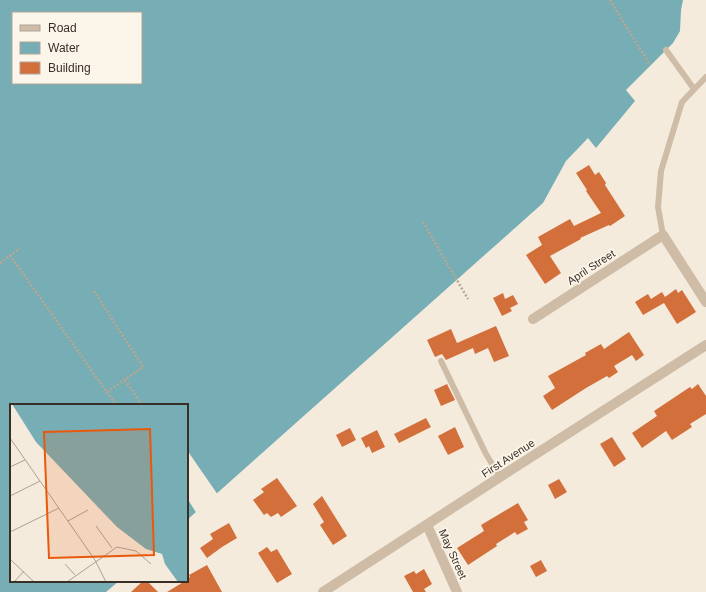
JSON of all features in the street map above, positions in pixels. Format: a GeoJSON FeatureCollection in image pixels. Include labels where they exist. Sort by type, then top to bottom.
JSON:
{"type":"FeatureCollection","features":[{"type":"Feature","properties":{"kind":"street"},"geometry":{"type":"LineString","coordinates":[[663,235],[706,302]]}},
{"type":"Feature","properties":{"kind":"street","name":"April Street"},"geometry":{"type":"LineString","coordinates":[[533,319],[663,235]]}},
{"type":"Feature","properties":{"kind":"street","name":"First Avenue"},"geometry":{"type":"LineString","coordinates":[[323,592],[706,345]]}},
{"type":"Feature","properties":{"kind":"street","name":"May Street"},"geometry":{"type":"LineString","coordinates":[[427,525],[457,592]]}},
{"type":"Feature","properties":{"kind":"lane"},"geometry":{"type":"LineString","coordinates":[[666,50],[694,89]]}},
{"type":"Feature","properties":{"kind":"lane"},"geometry":{"type":"LineString","coordinates":[[663,235],[658,207],[661,171],[682,102],[706,77]]}},
{"type":"Feature","properties":{"kind":"lane"},"geometry":{"type":"LineString","coordinates":[[441,361],[486,454],[500,477]]}},
{"type":"Feature","properties":{"kind":"path"},"geometry":{"type":"LineString","coordinates":[[610,0],[650,65]]}},
{"type":"Feature","properties":{"kind":"path"},"geometry":{"type":"LineString","coordinates":[[423,222],[468,299]]}},
{"type":"Feature","properties":{"kind":"path"},"geometry":{"type":"LineString","coordinates":[[0,263],[20,248]]}},
{"type":"Feature","properties":{"kind":"path"},"geometry":{"type":"LineString","coordinates":[[10,255],[115,404]]}},
{"type":"Feature","properties":{"kind":"path"},"geometry":{"type":"LineString","coordinates":[[94,291],[143,367],[107,392]]}},
{"type":"Feature","properties":{"kind":"path"},"geometry":{"type":"LineString","coordinates":[[125,380],[141,404]]}},
{"type":"Feature","properties":{"kind":"water"},"geometry":{"type":"Polygon","coordinates":[[[0,0],[683,0],[680,31],[673,43],[626,90],[635,101],[596,148],[588,138],[566,161],[543,203],[188,519],[188,404],[10,404],[10,582],[118,582],[106,592],[0,592],[0,0]]]}},
{"type":"Feature","properties":{"kind":"pier"},"geometry":{"type":"Polygon","coordinates":[[[188,451],[218,495],[197,514],[188,500],[188,451]]]}},
{"type":"Feature","properties":{"kind":"building"},"geometry":{"type":"Polygon","coordinates":[[[589,165],[595,175],[599,172],[606,183],[605,185],[625,216],[610,226],[609,225],[580,238],[581,239],[550,256],[561,273],[545,284],[526,255],[542,245],[538,237],[570,219],[574,226],[601,213],[576,173],[589,165]]]}},
{"type":"Feature","properties":{"kind":"building"},"geometry":{"type":"Polygon","coordinates":[[[676,289],[678,293],[682,290],[696,312],[677,324],[664,303],[643,315],[635,302],[648,294],[651,299],[662,292],[665,297],[676,289]]]}},
{"type":"Feature","properties":{"kind":"building"},"geometry":{"type":"Polygon","coordinates":[[[503,293],[505,299],[513,295],[518,304],[510,308],[512,311],[502,316],[493,298],[503,293]]]}},
{"type":"Feature","properties":{"kind":"building"},"geometry":{"type":"Polygon","coordinates":[[[496,326],[509,356],[494,362],[488,348],[475,354],[473,348],[446,360],[442,354],[435,357],[427,340],[451,329],[457,343],[496,326]]]}},
{"type":"Feature","properties":{"kind":"building"},"geometry":{"type":"Polygon","coordinates":[[[629,332],[644,355],[636,361],[632,355],[614,366],[618,372],[609,378],[607,376],[586,388],[552,410],[543,396],[555,388],[548,376],[586,355],[585,353],[601,344],[604,349],[629,332]]]}},
{"type":"Feature","properties":{"kind":"building"},"geometry":{"type":"Polygon","coordinates":[[[447,384],[455,400],[441,406],[434,390],[447,384]]]}},
{"type":"Feature","properties":{"kind":"building"},"geometry":{"type":"Polygon","coordinates":[[[698,384],[706,396],[706,414],[690,424],[692,427],[672,440],[666,431],[642,448],[632,433],[657,416],[654,411],[690,387],[692,389],[698,384]]]}},
{"type":"Feature","properties":{"kind":"building"},"geometry":{"type":"Polygon","coordinates":[[[426,418],[431,427],[399,443],[394,434],[426,418]]]}},
{"type":"Feature","properties":{"kind":"building"},"geometry":{"type":"Polygon","coordinates":[[[455,427],[464,447],[448,455],[438,436],[455,427]]]}},
{"type":"Feature","properties":{"kind":"building"},"geometry":{"type":"Polygon","coordinates":[[[350,428],[356,440],[342,447],[336,435],[350,428]]]}},
{"type":"Feature","properties":{"kind":"building"},"geometry":{"type":"Polygon","coordinates":[[[377,430],[385,447],[372,453],[369,446],[366,448],[361,438],[377,430]]]}},
{"type":"Feature","properties":{"kind":"building"},"geometry":{"type":"Polygon","coordinates":[[[612,437],[626,459],[614,467],[600,444],[612,437]]]}},
{"type":"Feature","properties":{"kind":"building"},"geometry":{"type":"Polygon","coordinates":[[[277,478],[297,506],[281,517],[278,513],[271,517],[267,513],[264,515],[253,500],[264,492],[261,489],[277,478]]]}},
{"type":"Feature","properties":{"kind":"building"},"geometry":{"type":"Polygon","coordinates":[[[559,479],[567,492],[555,499],[548,485],[559,479]]]}},
{"type":"Feature","properties":{"kind":"building"},"geometry":{"type":"Polygon","coordinates":[[[322,496],[347,536],[333,545],[320,525],[324,522],[313,504],[322,496]]]}},
{"type":"Feature","properties":{"kind":"building"},"geometry":{"type":"Polygon","coordinates":[[[518,503],[528,520],[524,522],[528,529],[517,535],[515,532],[468,565],[457,548],[484,531],[481,525],[518,503]]]}},
{"type":"Feature","properties":{"kind":"building"},"geometry":{"type":"Polygon","coordinates":[[[229,523],[237,538],[207,558],[200,548],[213,539],[210,534],[229,523]]]}},
{"type":"Feature","properties":{"kind":"building"},"geometry":{"type":"Polygon","coordinates":[[[267,547],[271,552],[277,549],[292,574],[277,583],[258,553],[267,547]]]}},
{"type":"Feature","properties":{"kind":"building"},"geometry":{"type":"Polygon","coordinates":[[[541,560],[547,571],[536,577],[530,566],[541,560]]]}},
{"type":"Feature","properties":{"kind":"building"},"geometry":{"type":"Polygon","coordinates":[[[207,565],[222,592],[167,592],[183,582],[188,582],[188,578],[190,577],[189,575],[207,565]]]}},
{"type":"Feature","properties":{"kind":"building"},"geometry":{"type":"Polygon","coordinates":[[[424,569],[432,584],[424,589],[426,592],[413,592],[404,576],[414,571],[416,574],[424,569]]]}},
{"type":"Feature","properties":{"kind":"building"},"geometry":{"type":"Polygon","coordinates":[[[142,582],[148,582],[158,592],[131,592],[142,582]]]}}]}
